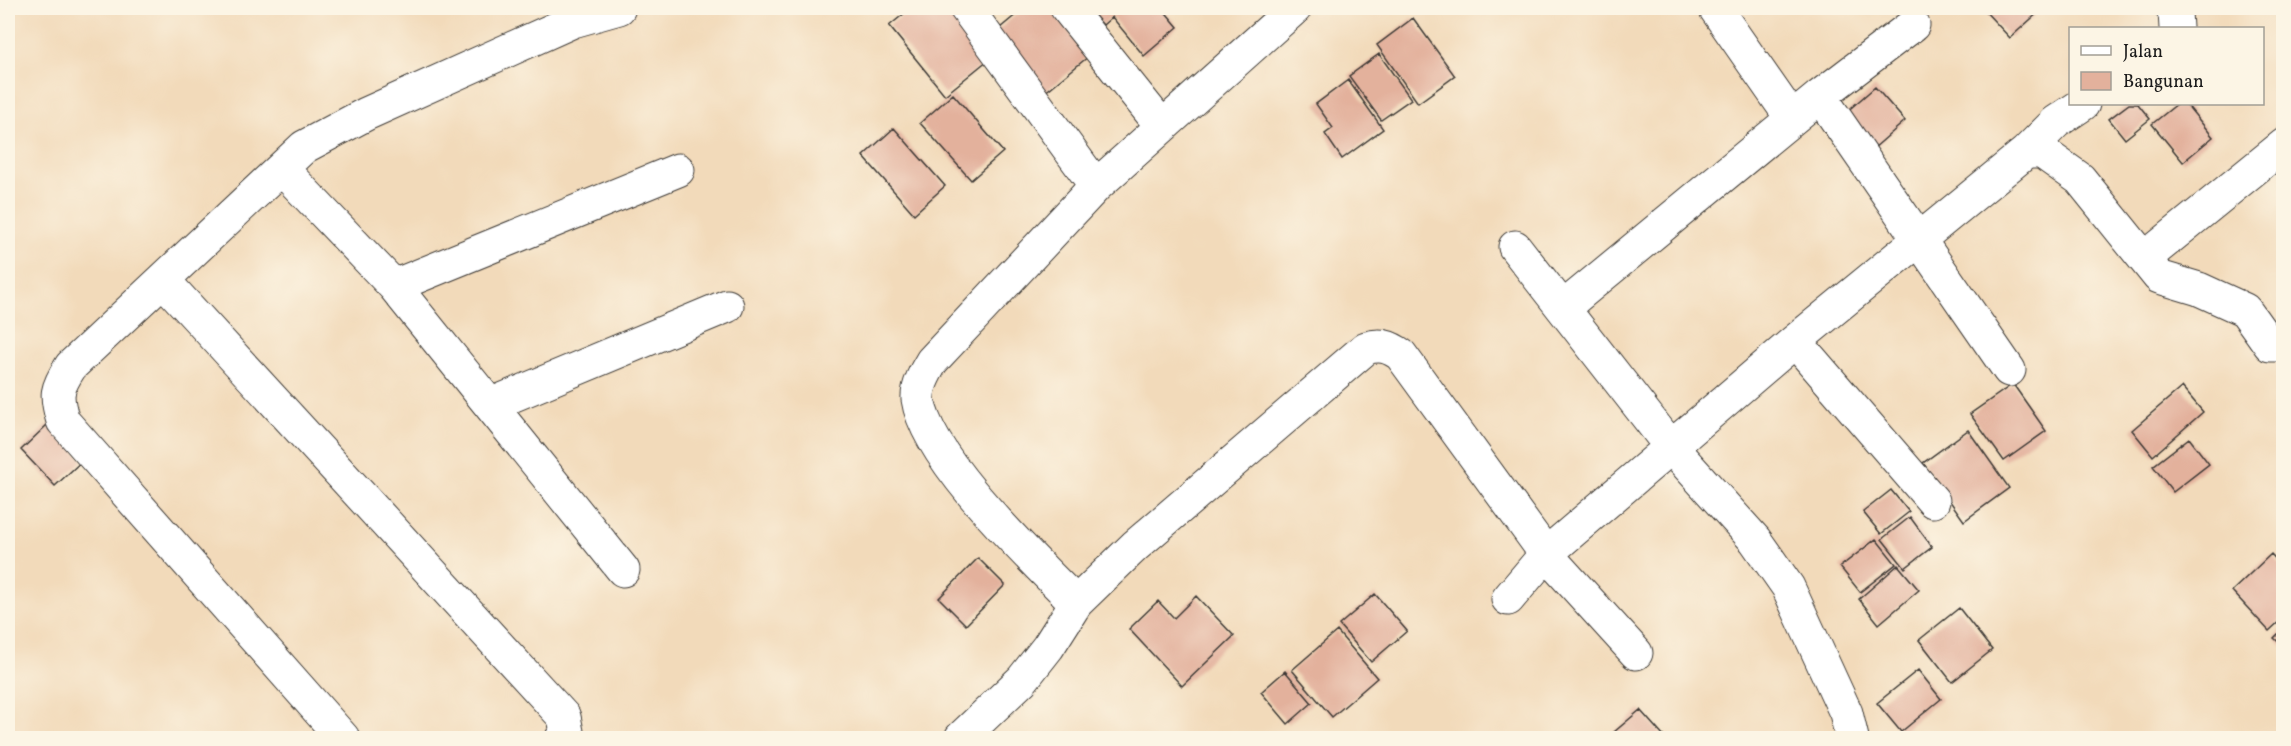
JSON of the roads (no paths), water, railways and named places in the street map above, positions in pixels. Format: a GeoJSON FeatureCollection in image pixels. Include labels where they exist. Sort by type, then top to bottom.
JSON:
{"type":"FeatureCollection","features":[{"type":"Feature","properties":{"kind":"street"},"geometry":{"type":"LineString","coordinates":[[343,738],[63,421],[56,399],[60,383],[71,366],[304,147],[366,114],[571,14],[619,8]]}},
{"type":"Feature","properties":{"kind":"street"},"geometry":{"type":"LineString","coordinates":[[966,8],[1096,186]]}},
{"type":"Feature","properties":{"kind":"street"},"geometry":{"type":"LineString","coordinates":[[1067,8],[1161,125]]}},
{"type":"Feature","properties":{"kind":"street"},"geometry":{"type":"LineString","coordinates":[[1076,603],[965,484],[933,439],[918,397],[925,373],[932,361],[1096,186],[1161,125],[1295,8]]}},
{"type":"Feature","properties":{"kind":"street"},"geometry":{"type":"LineString","coordinates":[[1715,8],[1791,117]]}},
{"type":"Feature","properties":{"kind":"street"},"geometry":{"type":"LineString","coordinates":[[2172,8],[2175,12],[2176,27]]}},
{"type":"Feature","properties":{"kind":"street"},"geometry":{"type":"LineString","coordinates":[[1564,307],[1791,117],[1913,25]]}},
{"type":"Feature","properties":{"kind":"street"},"geometry":{"type":"LineString","coordinates":[[1820,96],[2009,370]]}},
{"type":"Feature","properties":{"kind":"street"},"geometry":{"type":"LineString","coordinates":[[1508,599],[1546,554],[1795,341],[2026,152],[2056,122],[2082,105]]}},
{"type":"Feature","properties":{"kind":"street"},"geometry":{"type":"LineString","coordinates":[[2145,258],[2283,145]]}},
{"type":"Feature","properties":{"kind":"street"},"geometry":{"type":"LineString","coordinates":[[2026,152],[2043,152],[2080,179],[2159,277],[2199,289],[2245,310],[2270,345],[2283,345]]}},
{"type":"Feature","properties":{"kind":"street"},"geometry":{"type":"LineString","coordinates":[[282,169],[393,286],[623,570]]}},
{"type":"Feature","properties":{"kind":"street"},"geometry":{"type":"LineString","coordinates":[[393,286],[678,170]]}},
{"type":"Feature","properties":{"kind":"street"},"geometry":{"type":"LineString","coordinates":[[1515,247],[1671,447],[1755,540],[1788,587],[1846,713],[1852,738]]}},
{"type":"Feature","properties":{"kind":"street"},"geometry":{"type":"LineString","coordinates":[[163,280],[564,717],[567,732],[561,738]]}},
{"type":"Feature","properties":{"kind":"street"},"geometry":{"type":"LineString","coordinates":[[490,405],[727,306]]}},
{"type":"Feature","properties":{"kind":"street"},"geometry":{"type":"LineString","coordinates":[[1795,341],[1933,501]]}},
{"type":"Feature","properties":{"kind":"street"},"geometry":{"type":"LineString","coordinates":[[961,738],[1022,680],[1048,647],[1076,603],[1135,546],[1358,356],[1376,345],[1393,349],[1408,363],[1546,554],[1636,653]]}}]}
